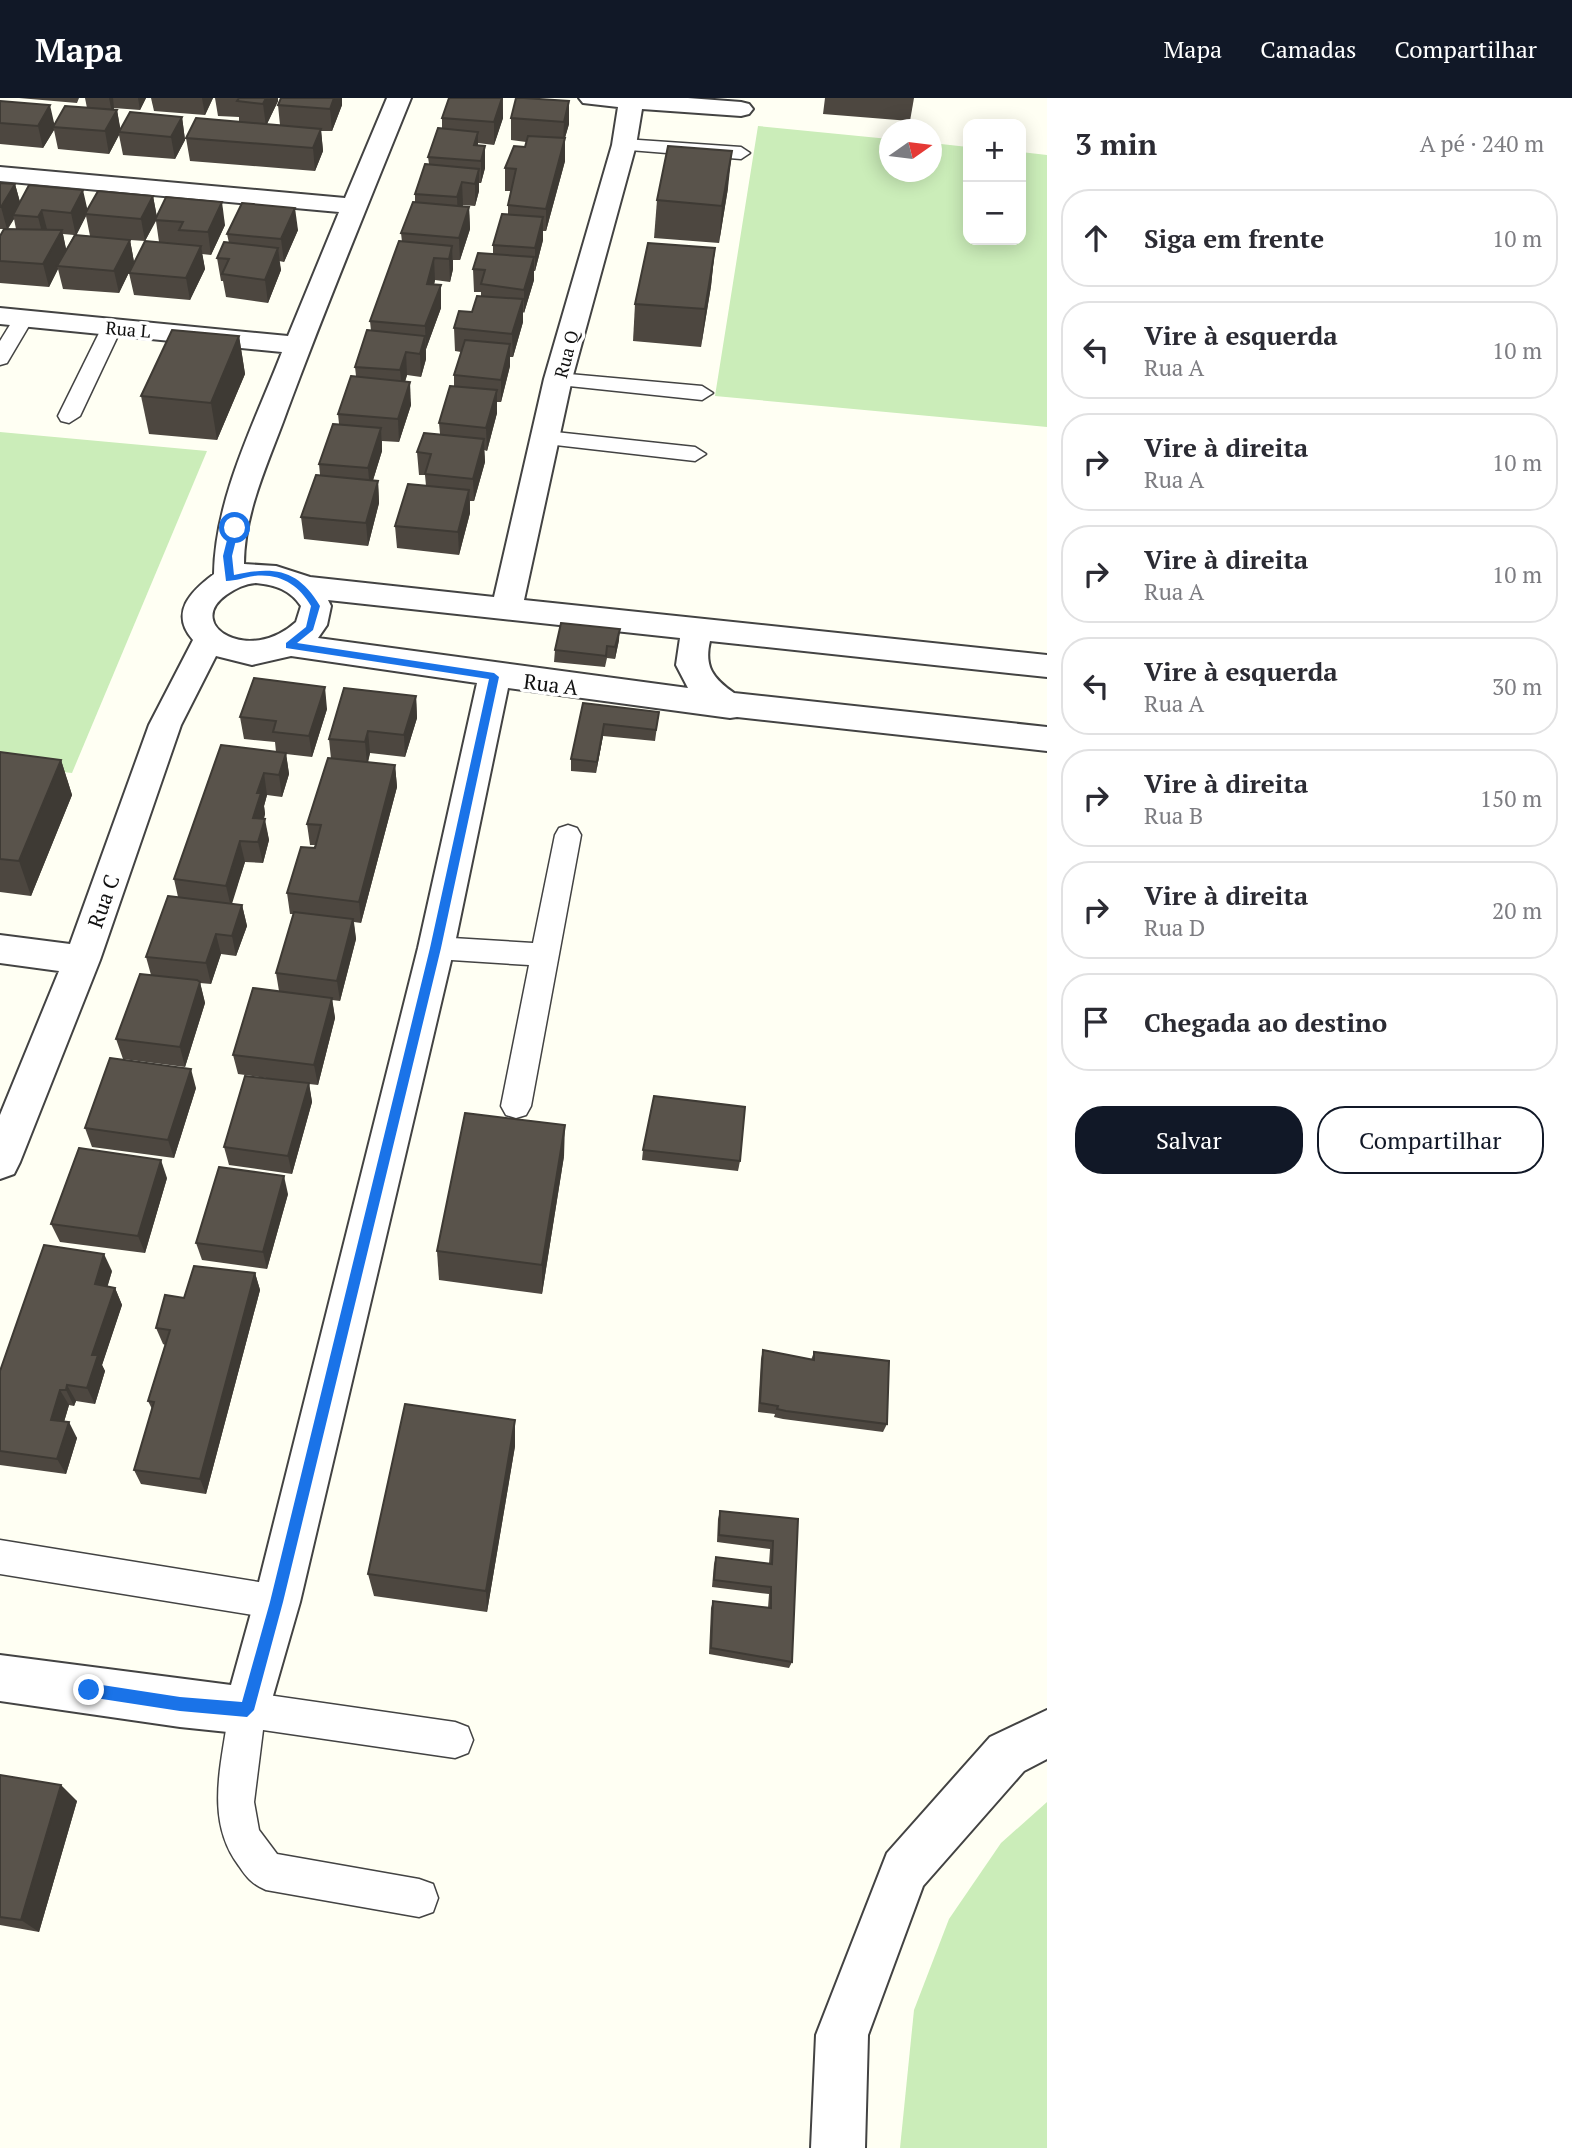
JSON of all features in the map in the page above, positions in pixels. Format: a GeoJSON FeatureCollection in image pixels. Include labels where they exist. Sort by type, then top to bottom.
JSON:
{"type":"FeatureCollection","features":[{"type":"Feature","properties":{"kind":"street"},"geometry":{"type":"LineString","coordinates":[[229,579],[228,556],[235,528],[297,345],[399,98]]}},
{"type":"Feature","properties":{"kind":"street"},"geometry":{"type":"LineString","coordinates":[[592,98],[741,109]]}},
{"type":"Feature","properties":{"kind":"street","name":"Rua Q"},"geometry":{"type":"LineString","coordinates":[[507,609],[558,379],[624,145],[631,101]]}},
{"type":"Feature","properties":{"kind":"street"},"geometry":{"type":"LineString","coordinates":[[0,174],[354,206]]}},
{"type":"Feature","properties":{"kind":"street","name":"Rua L"},"geometry":{"type":"LineString","coordinates":[[12,317],[297,345]]}},
{"type":"Feature","properties":{"kind":"street"},"geometry":{"type":"LineString","coordinates":[[208,641],[197,623],[199,604],[211,589],[229,579],[256,573],[283,576],[304,587],[1047,666]]}},
{"type":"Feature","properties":{"kind":"street"},"geometry":{"type":"LineString","coordinates":[[289,645],[310,628],[316,606],[304,587]]}},
{"type":"Feature","properties":{"kind":"street","name":"Rua A"},"geometry":{"type":"LineString","coordinates":[[698,627],[690,647],[692,670],[700,686],[730,707]]}},
{"type":"Feature","properties":{"kind":"street","name":"Rua A"},"geometry":{"type":"LineString","coordinates":[[208,641],[232,652],[261,654],[289,645],[494,677],[730,707],[1047,739]]}},
{"type":"Feature","properties":{"kind":"street","name":"Rua C"},"geometry":{"type":"LineString","coordinates":[[0,1162],[82,960],[165,725],[208,641]]}},
{"type":"Feature","properties":{"kind":"street"},"geometry":{"type":"LineString","coordinates":[[0,1678],[180,1704],[247,1710],[277,1602],[436,948],[494,677]]}},
{"type":"Feature","properties":{"kind":"street"},"geometry":{"type":"LineString","coordinates":[[0,949],[82,960]]}},
{"type":"Feature","properties":{"kind":"street"},"geometry":{"type":"LineString","coordinates":[[838,2148],[842,2035],[904,1870],[1007,1754],[1047,1734]]}},
{"type":"Feature","properties":{"kind":"lane"},"geometry":{"type":"LineString","coordinates":[[624,145],[741,153]]}},
{"type":"Feature","properties":{"kind":"lane"},"geometry":{"type":"LineString","coordinates":[[0,359],[12,317]]}},
{"type":"Feature","properties":{"kind":"lane"},"geometry":{"type":"LineString","coordinates":[[69,416],[113,327]]}},
{"type":"Feature","properties":{"kind":"lane"},"geometry":{"type":"LineString","coordinates":[[558,379],[702,393]]}},
{"type":"Feature","properties":{"kind":"lane"},"geometry":{"type":"LineString","coordinates":[[546,438],[695,454]]}},
{"type":"Feature","properties":{"kind":"lane"},"geometry":{"type":"LineString","coordinates":[[516,1106],[568,835]]}},
{"type":"Feature","properties":{"kind":"lane"},"geometry":{"type":"LineString","coordinates":[[436,948],[544,955]]}},
{"type":"Feature","properties":{"kind":"lane"},"geometry":{"type":"LineString","coordinates":[[0,1557],[277,1602]]}},
{"type":"Feature","properties":{"kind":"lane"},"geometry":{"type":"LineString","coordinates":[[419,1898],[266,1871],[242,1838],[235,1802],[247,1710],[456,1740]]}},
{"type":"Feature","properties":{"kind":"green space"},"geometry":{"type":"Polygon","coordinates":[[[758,126],[879,138],[879,182],[942,182],[942,144],[963,146],[963,245],[1026,245],[1026,153],[1047,155],[1047,427],[715,396],[758,126]]]}},
{"type":"Feature","properties":{"kind":"green space"},"geometry":{"type":"Polygon","coordinates":[[[0,432],[207,451],[72,773],[0,765],[0,432]]]}},
{"type":"Feature","properties":{"kind":"green space"},"geometry":{"type":"Polygon","coordinates":[[[1047,1802],[1047,2148],[900,2148],[914,2010],[949,1919],[1001,1843],[1047,1802]]]}},
{"type":"Feature","properties":{"kind":"building"},"geometry":{"type":"Polygon","coordinates":[[[239,98],[266,98],[263,104],[237,101],[239,98]]]}},
{"type":"Feature","properties":{"kind":"building"},"geometry":{"type":"Polygon","coordinates":[[[281,98],[334,98],[330,109],[278,105],[281,98]]]}},
{"type":"Feature","properties":{"kind":"building"},"geometry":{"type":"Polygon","coordinates":[[[449,98],[502,98],[494,122],[442,118],[449,98]]]}},
{"type":"Feature","properties":{"kind":"building"},"geometry":{"type":"Polygon","coordinates":[[[516,98],[569,101],[564,122],[511,118],[516,98]]]}},
{"type":"Feature","properties":{"kind":"building"},"geometry":{"type":"Polygon","coordinates":[[[0,101],[50,105],[38,126],[0,123],[0,101]]]}},
{"type":"Feature","properties":{"kind":"building"},"geometry":{"type":"Polygon","coordinates":[[[65,106],[117,110],[105,131],[53,127],[65,106]]]}},
{"type":"Feature","properties":{"kind":"building"},"geometry":{"type":"Polygon","coordinates":[[[130,112],[182,117],[171,137],[119,132],[130,112]]]}},
{"type":"Feature","properties":{"kind":"building"},"geometry":{"type":"Polygon","coordinates":[[[196,118],[321,129],[313,148],[186,138],[196,118]]]}},
{"type":"Feature","properties":{"kind":"building"},"geometry":{"type":"Polygon","coordinates":[[[438,128],[478,132],[474,145],[485,146],[481,161],[428,157],[438,128]]]}},
{"type":"Feature","properties":{"kind":"building"},"geometry":{"type":"Polygon","coordinates":[[[528,136],[565,138],[546,209],[508,205],[516,169],[505,168],[514,146],[525,147],[528,136]]]}},
{"type":"Feature","properties":{"kind":"building"},"geometry":{"type":"Polygon","coordinates":[[[668,146],[732,151],[722,206],[657,200],[668,146]]]}},
{"type":"Feature","properties":{"kind":"building"},"geometry":{"type":"Polygon","coordinates":[[[425,164],[479,169],[475,184],[462,182],[457,197],[415,194],[425,164]]]}},
{"type":"Feature","properties":{"kind":"building"},"geometry":{"type":"Polygon","coordinates":[[[0,183],[15,184],[1,207],[0,207],[0,183]]]}},
{"type":"Feature","properties":{"kind":"building"},"geometry":{"type":"Polygon","coordinates":[[[29,185],[83,190],[71,213],[42,210],[38,217],[13,215],[29,185]]]}},
{"type":"Feature","properties":{"kind":"building"},"geometry":{"type":"Polygon","coordinates":[[[98,191],[153,196],[141,219],[85,214],[98,191]]]}},
{"type":"Feature","properties":{"kind":"building"},"geometry":{"type":"Polygon","coordinates":[[[166,197],[222,202],[208,232],[179,230],[183,222],[155,220],[166,197]]]}},
{"type":"Feature","properties":{"kind":"building"},"geometry":{"type":"Polygon","coordinates":[[[413,202],[469,207],[459,238],[401,233],[413,202]]]}},
{"type":"Feature","properties":{"kind":"building"},"geometry":{"type":"Polygon","coordinates":[[[242,203],[295,208],[281,239],[227,234],[242,203]]]}},
{"type":"Feature","properties":{"kind":"building"},"geometry":{"type":"Polygon","coordinates":[[[502,214],[543,217],[535,248],[493,245],[502,214]]]}},
{"type":"Feature","properties":{"kind":"building"},"geometry":{"type":"Polygon","coordinates":[[[4,229],[62,230],[43,264],[0,261],[0,236],[4,229]]]}},
{"type":"Feature","properties":{"kind":"building"},"geometry":{"type":"Polygon","coordinates":[[[75,235],[130,240],[114,271],[57,266],[75,235]]]}},
{"type":"Feature","properties":{"kind":"building"},"geometry":{"type":"Polygon","coordinates":[[[145,241],[201,246],[186,278],[129,273],[145,241]]]}},
{"type":"Feature","properties":{"kind":"building"},"geometry":{"type":"Polygon","coordinates":[[[399,241],[452,246],[449,259],[434,258],[427,284],[441,285],[425,326],[370,321],[399,241]]]}},
{"type":"Feature","properties":{"kind":"building"},"geometry":{"type":"Polygon","coordinates":[[[224,242],[278,248],[265,280],[222,274],[229,259],[217,258],[224,242]]]}},
{"type":"Feature","properties":{"kind":"building"},"geometry":{"type":"Polygon","coordinates":[[[648,243],[715,248],[705,309],[635,304],[648,243]]]}},
{"type":"Feature","properties":{"kind":"building"},"geometry":{"type":"Polygon","coordinates":[[[478,253],[534,257],[524,290],[481,284],[485,270],[473,269],[478,253]]]}},
{"type":"Feature","properties":{"kind":"building"},"geometry":{"type":"Polygon","coordinates":[[[477,296],[523,299],[512,334],[454,328],[459,311],[472,312],[477,296]]]}},
{"type":"Feature","properties":{"kind":"building"},"geometry":{"type":"Polygon","coordinates":[[[172,330],[239,336],[211,403],[141,396],[172,330]]]}},
{"type":"Feature","properties":{"kind":"building"},"geometry":{"type":"Polygon","coordinates":[[[367,330],[425,336],[420,354],[406,352],[400,370],[355,367],[367,330]]]}},
{"type":"Feature","properties":{"kind":"building"},"geometry":{"type":"Polygon","coordinates":[[[465,340],[510,344],[501,380],[454,375],[465,340]]]}},
{"type":"Feature","properties":{"kind":"building"},"geometry":{"type":"Polygon","coordinates":[[[351,376],[410,382],[398,419],[338,414],[351,376]]]}},
{"type":"Feature","properties":{"kind":"building"},"geometry":{"type":"Polygon","coordinates":[[[450,386],[497,390],[486,428],[439,423],[450,386]]]}},
{"type":"Feature","properties":{"kind":"building"},"geometry":{"type":"Polygon","coordinates":[[[333,424],[381,428],[368,468],[319,464],[333,424]]]}},
{"type":"Feature","properties":{"kind":"building"},"geometry":{"type":"Polygon","coordinates":[[[424,433],[484,439],[473,479],[425,474],[431,454],[417,452],[424,433]]]}},
{"type":"Feature","properties":{"kind":"building"},"geometry":{"type":"Polygon","coordinates":[[[316,475],[378,481],[366,523],[301,517],[316,475]]]}},
{"type":"Feature","properties":{"kind":"building"},"geometry":{"type":"Polygon","coordinates":[[[408,484],[469,490],[458,532],[395,526],[408,484]]]}},
{"type":"Feature","properties":{"kind":"building"},"geometry":{"type":"Polygon","coordinates":[[[561,623],[620,629],[615,647],[607,646],[606,656],[555,650],[561,623]]]}},
{"type":"Feature","properties":{"kind":"building"},"geometry":{"type":"Polygon","coordinates":[[[254,678],[325,687],[309,736],[273,732],[276,721],[240,717],[254,678]]]}},
{"type":"Feature","properties":{"kind":"building"},"geometry":{"type":"Polygon","coordinates":[[[344,688],[416,696],[404,735],[368,731],[365,742],[329,739],[344,688]]]}},
{"type":"Feature","properties":{"kind":"building"},"geometry":{"type":"Polygon","coordinates":[[[583,703],[659,712],[656,730],[604,724],[597,762],[571,759],[583,703]]]}},
{"type":"Feature","properties":{"kind":"building"},"geometry":{"type":"Polygon","coordinates":[[[221,745],[286,753],[279,775],[264,773],[257,793],[261,793],[253,818],[265,819],[258,842],[240,841],[226,886],[174,879],[221,745]]]}},
{"type":"Feature","properties":{"kind":"building"},"geometry":{"type":"Polygon","coordinates":[[[0,752],[61,760],[19,861],[0,859],[0,752]]]}},
{"type":"Feature","properties":{"kind":"building"},"geometry":{"type":"Polygon","coordinates":[[[328,758],[395,765],[359,902],[287,893],[301,847],[315,848],[321,825],[307,824],[328,758]]]}},
{"type":"Feature","properties":{"kind":"building"},"geometry":{"type":"Polygon","coordinates":[[[168,896],[242,905],[232,936],[216,934],[206,963],[146,957],[168,896]]]}},
{"type":"Feature","properties":{"kind":"building"},"geometry":{"type":"Polygon","coordinates":[[[294,912],[353,919],[337,981],[276,973],[294,912]]]}},
{"type":"Feature","properties":{"kind":"building"},"geometry":{"type":"Polygon","coordinates":[[[140,974],[200,982],[180,1047],[116,1039],[140,974]]]}},
{"type":"Feature","properties":{"kind":"building"},"geometry":{"type":"Polygon","coordinates":[[[253,988],[332,998],[314,1065],[233,1055],[253,988]]]}},
{"type":"Feature","properties":{"kind":"building"},"geometry":{"type":"Polygon","coordinates":[[[110,1058],[191,1069],[168,1140],[85,1128],[110,1058]]]}},
{"type":"Feature","properties":{"kind":"building"},"geometry":{"type":"Polygon","coordinates":[[[245,1076],[309,1083],[288,1156],[224,1147],[245,1076]]]}},
{"type":"Feature","properties":{"kind":"building"},"geometry":{"type":"Polygon","coordinates":[[[654,1096],[745,1107],[740,1161],[643,1150],[654,1096]]]}},
{"type":"Feature","properties":{"kind":"building"},"geometry":{"type":"Polygon","coordinates":[[[465,1113],[565,1125],[542,1265],[437,1251],[465,1113]]]}},
{"type":"Feature","properties":{"kind":"building"},"geometry":{"type":"Polygon","coordinates":[[[79,1148],[161,1160],[138,1236],[51,1224],[79,1148]]]}},
{"type":"Feature","properties":{"kind":"building"},"geometry":{"type":"Polygon","coordinates":[[[219,1167],[284,1176],[263,1252],[196,1243],[219,1167]]]}},
{"type":"Feature","properties":{"kind":"building"},"geometry":{"type":"Polygon","coordinates":[[[44,1245],[104,1254],[95,1284],[115,1288],[92,1355],[98,1355],[87,1388],[67,1385],[66,1390],[60,1390],[51,1420],[69,1422],[57,1459],[0,1451],[0,1371],[44,1245]]]}},
{"type":"Feature","properties":{"kind":"building"},"geometry":{"type":"Polygon","coordinates":[[[194,1266],[255,1273],[200,1479],[134,1470],[154,1402],[148,1401],[170,1330],[156,1328],[165,1295],[184,1298],[194,1266]]]}},
{"type":"Feature","properties":{"kind":"building"},"geometry":{"type":"Polygon","coordinates":[[[763,1350],[814,1360],[814,1352],[889,1361],[887,1424],[786,1411],[777,1409],[778,1406],[760,1403],[763,1350]]]}},
{"type":"Feature","properties":{"kind":"building"},"geometry":{"type":"Polygon","coordinates":[[[405,1404],[515,1420],[486,1591],[368,1574],[405,1404]]]}},
{"type":"Feature","properties":{"kind":"building"},"geometry":{"type":"Polygon","coordinates":[[[720,1511],[798,1519],[792,1662],[711,1648],[713,1601],[771,1608],[771,1587],[714,1580],[716,1557],[772,1564],[773,1541],[719,1535],[720,1511]]]}},
{"type":"Feature","properties":{"kind":"building"},"geometry":{"type":"Polygon","coordinates":[[[0,1775],[61,1785],[21,1920],[0,1917],[0,1775]]]}},
{"type":"Feature","properties":{"kind":"route"},"geometry":{"type":"LineString","coordinates":[[89,1690],[180,1704],[247,1710],[277,1602],[436,948],[494,677],[289,645],[310,628],[316,606],[304,587],[283,576],[256,573],[229,579],[228,556],[235,528]]}}]}
